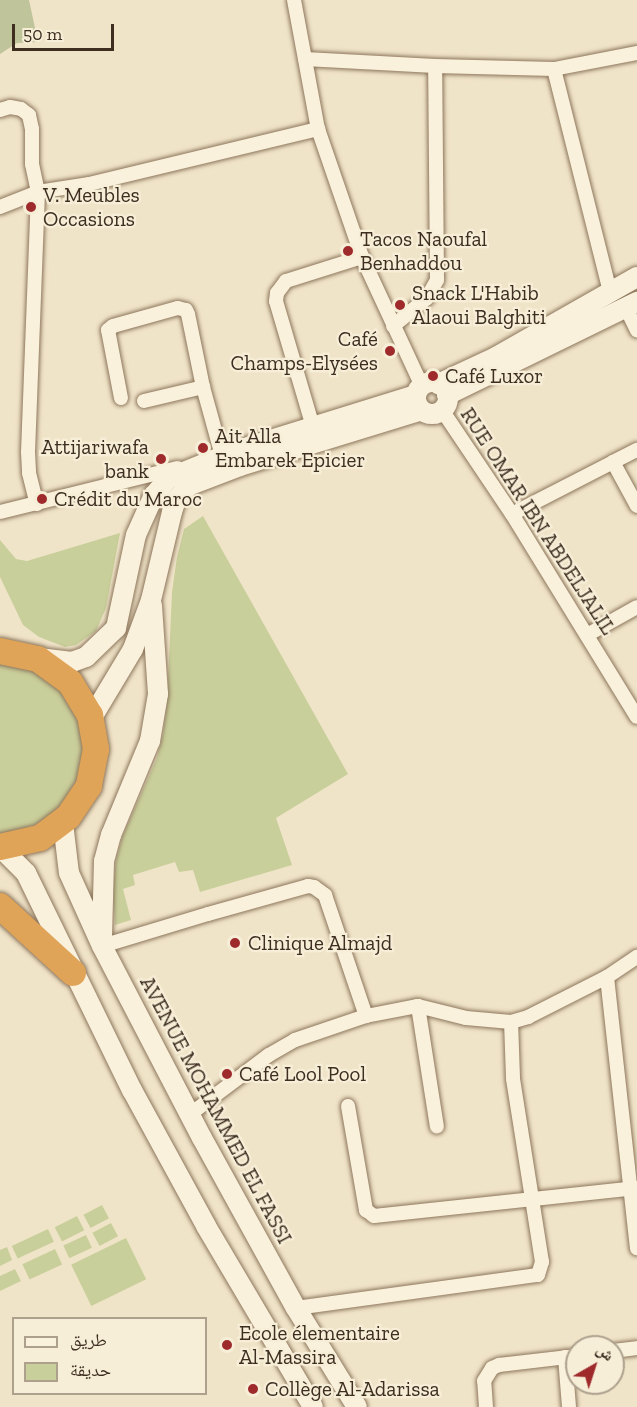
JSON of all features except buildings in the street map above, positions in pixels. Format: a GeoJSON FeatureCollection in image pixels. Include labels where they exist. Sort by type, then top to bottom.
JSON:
{"type":"FeatureCollection","features":[{"type":"Feature","properties":{"kind":"highway"},"geometry":{"type":"LineString","coordinates":[[0,651],[31,657],[52,667],[70,682],[82,698],[91,719],[96,745],[94,771],[82,800],[63,822],[31,841],[0,847]]}},
{"type":"Feature","properties":{"kind":"highway"},"geometry":{"type":"LineString","coordinates":[[0,906],[73,973]]}},
{"type":"Feature","properties":{"kind":"main road"},"geometry":{"type":"LineString","coordinates":[[31,657],[72,662],[86,657],[116,628],[136,535],[154,495],[169,478],[214,459],[313,427],[431,397],[496,357],[637,277]]}},
{"type":"Feature","properties":{"kind":"main road"},"geometry":{"type":"LineString","coordinates":[[91,719],[133,649],[151,600],[176,500],[188,486],[508,367],[591,322],[631,305]]}},
{"type":"Feature","properties":{"kind":"main road"},"geometry":{"type":"LineString","coordinates":[[102,946],[104,861],[111,835],[150,741],[158,694],[151,600]]}},
{"type":"Feature","properties":{"kind":"main road","name":"AVENUE MOHAMMED EL FASSI"},"geometry":{"type":"LineString","coordinates":[[63,822],[69,873],[102,946],[189,1115],[296,1308],[357,1407]]}},
{"type":"Feature","properties":{"kind":"main road"},"geometry":{"type":"LineString","coordinates":[[0,847],[26,873],[132,1090],[206,1226],[314,1407]]}},
{"type":"Feature","properties":{"kind":"street","name":"RUE OMAR IBN ABDELJALIL"},"geometry":{"type":"LineString","coordinates":[[294,0],[318,129],[362,257],[393,326],[431,397],[512,513],[637,717]]}},
{"type":"Feature","properties":{"kind":"street"},"geometry":{"type":"LineString","coordinates":[[305,59],[554,69],[637,53]]}},
{"type":"Feature","properties":{"kind":"street"},"geometry":{"type":"LineString","coordinates":[[393,326],[427,298],[436,280],[435,66]]}},
{"type":"Feature","properties":{"kind":"street"},"geometry":{"type":"LineString","coordinates":[[554,69],[610,292]]}},
{"type":"Feature","properties":{"kind":"street"},"geometry":{"type":"LineString","coordinates":[[0,110],[10,107],[21,109],[29,115],[32,129],[32,164],[38,192],[28,403],[29,473],[37,504]]}},
{"type":"Feature","properties":{"kind":"street"},"geometry":{"type":"LineString","coordinates":[[0,207],[38,192],[89,184],[318,129]]}},
{"type":"Feature","properties":{"kind":"street"},"geometry":{"type":"LineString","coordinates":[[313,427],[276,300],[276,293],[286,281],[362,257]]}},
{"type":"Feature","properties":{"kind":"street"},"geometry":{"type":"LineString","coordinates":[[631,305],[637,331]]}},
{"type":"Feature","properties":{"kind":"street"},"geometry":{"type":"LineString","coordinates":[[0,512],[214,459],[203,387],[186,310],[178,308],[113,326],[108,330],[120,398]]}},
{"type":"Feature","properties":{"kind":"street"},"geometry":{"type":"LineString","coordinates":[[144,401],[203,387]]}},
{"type":"Feature","properties":{"kind":"street"},"geometry":{"type":"LineString","coordinates":[[512,513],[637,450]]}},
{"type":"Feature","properties":{"kind":"street"},"geometry":{"type":"LineString","coordinates":[[613,462],[635,497]]}},
{"type":"Feature","properties":{"kind":"street"},"geometry":{"type":"LineString","coordinates":[[587,635],[637,607]]}},
{"type":"Feature","properties":{"kind":"street"},"geometry":{"type":"LineString","coordinates":[[102,946],[242,904],[308,886],[314,887],[325,895],[366,1016]]}},
{"type":"Feature","properties":{"kind":"street"},"geometry":{"type":"LineString","coordinates":[[189,1115],[285,1045],[366,1016],[418,1006],[466,1018],[511,1022],[528,1017],[611,974],[637,957]]}},
{"type":"Feature","properties":{"kind":"street"},"geometry":{"type":"LineString","coordinates":[[611,974],[637,970]]}},
{"type":"Feature","properties":{"kind":"street"},"geometry":{"type":"LineString","coordinates":[[611,974],[637,1248]]}},
{"type":"Feature","properties":{"kind":"street"},"geometry":{"type":"LineString","coordinates":[[418,1006],[437,1127]]}},
{"type":"Feature","properties":{"kind":"street"},"geometry":{"type":"LineString","coordinates":[[296,1308],[534,1278],[541,1271],[542,1262],[513,1078],[511,1022]]}},
{"type":"Feature","properties":{"kind":"street"},"geometry":{"type":"LineString","coordinates":[[348,1106],[366,1210],[369,1214],[380,1216],[531,1197],[633,1189]]}},
{"type":"Feature","properties":{"kind":"street"},"geometry":{"type":"LineString","coordinates":[[486,1407],[484,1381],[492,1368],[499,1365],[565,1358]]}},
{"type":"Feature","properties":{"kind":"green space"},"geometry":{"type":"Polygon","coordinates":[[[0,0],[29,0],[38,42],[17,43],[0,54],[0,0]]]}},
{"type":"Feature","properties":{"kind":"green space"},"geometry":{"type":"Polygon","coordinates":[[[203,516],[348,774],[276,818],[292,865],[200,892],[193,870],[179,872],[175,862],[133,875],[135,885],[123,889],[131,920],[115,925],[113,889],[116,860],[123,835],[157,758],[163,734],[167,704],[172,592],[177,557],[184,529],[203,516]]]}},
{"type":"Feature","properties":{"kind":"green space"},"geometry":{"type":"Polygon","coordinates":[[[120,533],[106,608],[96,631],[76,645],[65,647],[39,637],[23,625],[0,577],[0,540],[16,559],[27,561],[120,533]]]}},
{"type":"Feature","properties":{"kind":"green space"},"geometry":{"type":"Polygon","coordinates":[[[0,663],[11,663],[39,673],[62,691],[77,716],[83,745],[79,775],[65,801],[44,821],[16,832],[0,833],[0,663]]]}},
{"type":"Feature","properties":{"kind":"green space"},"geometry":{"type":"Polygon","coordinates":[[[102,1205],[109,1218],[91,1228],[83,1215],[102,1205]]]}},
{"type":"Feature","properties":{"kind":"green space"},"geometry":{"type":"Polygon","coordinates":[[[77,1216],[84,1230],[62,1242],[55,1227],[77,1216]]]}},
{"type":"Feature","properties":{"kind":"green space"},"geometry":{"type":"Polygon","coordinates":[[[111,1223],[118,1236],[100,1246],[92,1233],[111,1223]]]}},
{"type":"Feature","properties":{"kind":"green space"},"geometry":{"type":"Polygon","coordinates":[[[48,1229],[54,1242],[18,1259],[12,1246],[48,1229]]]}},
{"type":"Feature","properties":{"kind":"green space"},"geometry":{"type":"Polygon","coordinates":[[[86,1235],[92,1248],[69,1258],[63,1246],[86,1235]]]}},
{"type":"Feature","properties":{"kind":"green space"},"geometry":{"type":"Polygon","coordinates":[[[126,1238],[146,1279],[91,1306],[71,1265],[126,1238]]]}},
{"type":"Feature","properties":{"kind":"green space"},"geometry":{"type":"Polygon","coordinates":[[[7,1247],[12,1260],[0,1266],[0,1250],[7,1247]]]}},
{"type":"Feature","properties":{"kind":"green space"},"geometry":{"type":"Polygon","coordinates":[[[55,1249],[62,1264],[30,1280],[22,1264],[55,1249]]]}},
{"type":"Feature","properties":{"kind":"green space"},"geometry":{"type":"Polygon","coordinates":[[[15,1269],[21,1281],[0,1291],[0,1276],[15,1269]]]}},
{"type":"Feature","properties":{"kind":"place","name":"V. Meubles Occasions"},"geometry":{"type":"Point","coordinates":[31,207]}},
{"type":"Feature","properties":{"kind":"place","name":"Tacos Naoufal Benhaddou"},"geometry":{"type":"Point","coordinates":[348,251]}},
{"type":"Feature","properties":{"kind":"place","name":"Snack L'Habib Alaoui Balghiti"},"geometry":{"type":"Point","coordinates":[400,305]}},
{"type":"Feature","properties":{"kind":"place","name":"Café Champs-Elysées"},"geometry":{"type":"Point","coordinates":[390,351]}},
{"type":"Feature","properties":{"kind":"place","name":"Café Luxor"},"geometry":{"type":"Point","coordinates":[433,376]}},
{"type":"Feature","properties":{"kind":"place","name":"Ait Alla Embarek Epicier"},"geometry":{"type":"Point","coordinates":[203,448]}},
{"type":"Feature","properties":{"kind":"place","name":"Attijariwafa bank"},"geometry":{"type":"Point","coordinates":[161,459]}},
{"type":"Feature","properties":{"kind":"place","name":"Crédit du Maroc"},"geometry":{"type":"Point","coordinates":[42,499]}},
{"type":"Feature","properties":{"kind":"place","name":"Clinique Almajd"},"geometry":{"type":"Point","coordinates":[235,943]}},
{"type":"Feature","properties":{"kind":"place","name":"Café Lool Pool"},"geometry":{"type":"Point","coordinates":[227,1074]}},
{"type":"Feature","properties":{"kind":"place","name":"Ecole élementaire Al-Massira"},"geometry":{"type":"Point","coordinates":[227,1345]}},
{"type":"Feature","properties":{"kind":"place","name":"Collège Al-Adarissa"},"geometry":{"type":"Point","coordinates":[253,1389]}}]}
